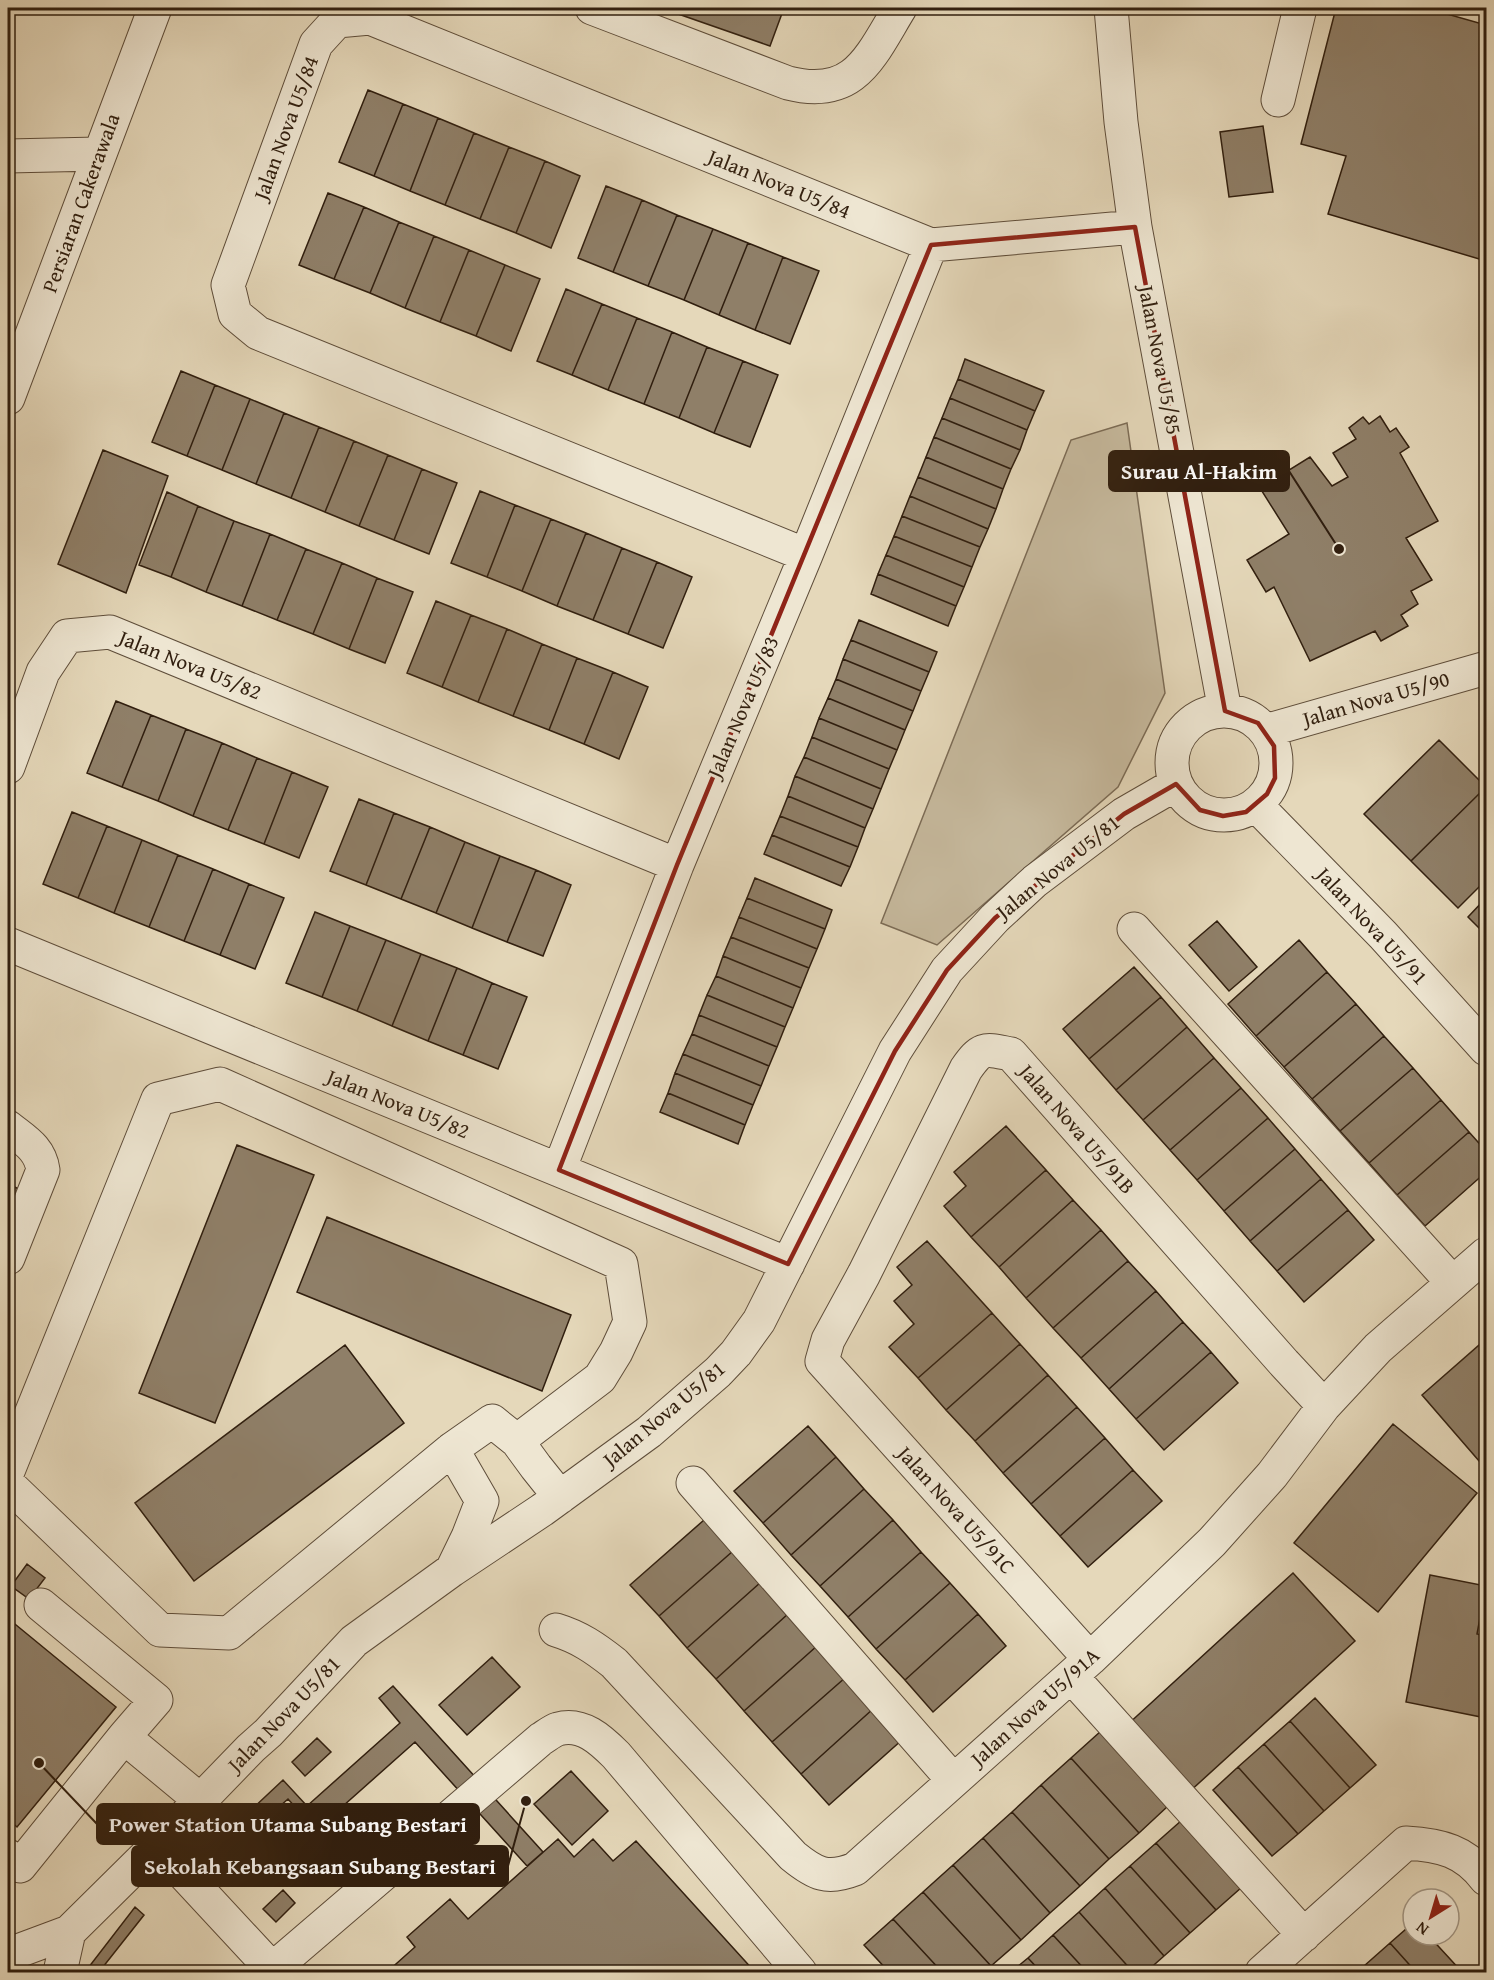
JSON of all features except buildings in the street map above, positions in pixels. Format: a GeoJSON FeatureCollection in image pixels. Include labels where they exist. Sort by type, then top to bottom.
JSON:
{"type":"FeatureCollection","features":[{"type":"Feature","properties":{"kind":"street","name":"Persiaran Cakerawala"},"geometry":{"type":"LineString","coordinates":[[8,398],[98,154],[155,8]]}},
{"type":"Feature","properties":{"kind":"street"},"geometry":{"type":"LineString","coordinates":[[592,8],[806,88],[825,87],[843,81],[859,70],[871,56],[900,8]]}},
{"type":"Feature","properties":{"kind":"street","name":"Jalan Nova U5/85"},"geometry":{"type":"LineString","coordinates":[[1112,8],[1121,122],[1136,227],[1225,711]]}},
{"type":"Feature","properties":{"kind":"street"},"geometry":{"type":"LineString","coordinates":[[1278,100],[1300,8]]}},
{"type":"Feature","properties":{"kind":"street","name":"Jalan Nova U5/84"},"geometry":{"type":"LineString","coordinates":[[806,555],[258,333],[235,314],[228,285],[316,44],[337,21],[370,18],[931,245],[1136,227]]}},
{"type":"Feature","properties":{"kind":"street"},"geometry":{"type":"LineString","coordinates":[[8,156],[98,154]]}},
{"type":"Feature","properties":{"kind":"street","name":"Jalan Nova U5/83"},"geometry":{"type":"LineString","coordinates":[[559,1170],[677,865],[806,555],[931,245]]}},
{"type":"Feature","properties":{"kind":"street","name":"Jalan Nova U5/82"},"geometry":{"type":"LineString","coordinates":[[8,767],[43,672],[66,636],[110,632],[677,865]]}},
{"type":"Feature","properties":{"kind":"street","name":"Jalan Nova U5/90"},"geometry":{"type":"LineString","coordinates":[[1265,731],[1486,668]]}},
{"type":"Feature","properties":{"kind":"street"},"geometry":{"type":"LineString","coordinates":[[1225,711],[1247,716],[1257,723],[1274,746],[1277,762],[1275,778],[1267,794],[1246,812],[1223,816],[1211,814],[1190,803],[1176,784],[1172,762],[1177,739],[1192,721],[1202,716],[1225,711]]}},
{"type":"Feature","properties":{"kind":"street","name":"Jalan Nova U5/81"},"geometry":{"type":"LineString","coordinates":[[69,1932],[268,1733],[354,1641],[650,1432],[718,1372],[736,1353],[759,1321],[895,1051],[947,970],[995,918],[1035,880],[1124,814],[1176,784]]}},
{"type":"Feature","properties":{"kind":"street","name":"Jalan Nova U5/91"},"geometry":{"type":"LineString","coordinates":[[1256,805],[1383,935],[1486,1049]]}},
{"type":"Feature","properties":{"kind":"street"},"geometry":{"type":"LineString","coordinates":[[1134,928],[1452,1282]]}},
{"type":"Feature","properties":{"kind":"street","name":"Jalan Nova U5/82"},"geometry":{"type":"LineString","coordinates":[[8,944],[788,1264]]}},
{"type":"Feature","properties":{"kind":"street","name":"Jalan Nova U5/91B"},"geometry":{"type":"LineString","coordinates":[[822,1361],[828,1340],[864,1274],[966,1069],[976,1055],[987,1049],[1011,1054],[1276,1355],[1324,1406]]}},
{"type":"Feature","properties":{"kind":"street"},"geometry":{"type":"LineString","coordinates":[[8,1471],[158,1099],[219,1084],[621,1264],[630,1322],[616,1352],[600,1378],[518,1440]]}},
{"type":"Feature","properties":{"kind":"street"},"geometry":{"type":"LineString","coordinates":[[8,1127],[34,1147],[41,1157],[44,1170],[8,1258]]}},
{"type":"Feature","properties":{"kind":"street","name":"Jalan Nova U5/91A"},"geometry":{"type":"LineString","coordinates":[[556,1630],[590,1644],[614,1663],[793,1856],[808,1869],[823,1875],[839,1875],[855,1869],[1081,1668],[1212,1542],[1272,1475],[1324,1406],[1378,1348],[1486,1254]]}},
{"type":"Feature","properties":{"kind":"street","name":"Jalan Nova U5/91C"},"geometry":{"type":"LineString","coordinates":[[822,1361],[1304,1935]]}},
{"type":"Feature","properties":{"kind":"street"},"geometry":{"type":"LineString","coordinates":[[8,1484],[160,1630],[229,1633],[452,1449],[492,1421],[518,1440],[560,1497]]}},
{"type":"Feature","properties":{"kind":"street"},"geometry":{"type":"LineString","coordinates":[[452,1449],[482,1501],[468,1538],[452,1570]]}},
{"type":"Feature","properties":{"kind":"street"},"geometry":{"type":"LineString","coordinates":[[693,1483],[953,1780]]}},
{"type":"Feature","properties":{"kind":"street"},"geometry":{"type":"LineString","coordinates":[[8,1856],[20,1866],[156,1700],[41,1605]]}},
{"type":"Feature","properties":{"kind":"street"},"geometry":{"type":"LineString","coordinates":[[157,1845],[271,1971],[541,1738],[558,1729],[575,1729],[596,1736],[616,1755],[800,1972]]}},
{"type":"Feature","properties":{"kind":"street"},"geometry":{"type":"LineString","coordinates":[[124,1737],[200,1800]]}},
{"type":"Feature","properties":{"kind":"street"},"geometry":{"type":"LineString","coordinates":[[1262,1972],[1406,1843],[1431,1844],[1461,1854],[1486,1879]]}},
{"type":"Feature","properties":{"kind":"street"},"geometry":{"type":"LineString","coordinates":[[8,1952],[18,1951],[69,1932]]}},
{"type":"Feature","properties":{"kind":"street"},"geometry":{"type":"LineString","coordinates":[[60,1972],[69,1932]]}},
{"type":"Feature","properties":{"kind":"highlighted area"},"geometry":{"type":"Polygon","coordinates":[[[1135,227],[1225,711],[1258,723],[1274,746],[1275,778],[1267,794],[1246,812],[1223,816],[1200,810],[1176,784],[1124,814],[995,918],[947,970],[895,1051],[788,1264],[559,1170],[677,865],[931,245],[1135,227]]]}},
{"type":"Feature","properties":{"kind":"shaded area"},"geometry":{"type":"Polygon","coordinates":[[[1127,423],[1165,693],[1118,787],[937,945],[881,923],[1071,440],[1127,423]]]}},
{"type":"Feature","properties":{"kind":"place","name":"Surau Al-Hakim"},"geometry":{"type":"Point","coordinates":[1339,549]}},
{"type":"Feature","properties":{"kind":"place","name":"Power Station Utama Subang Bestari"},"geometry":{"type":"Point","coordinates":[39,1763]}},
{"type":"Feature","properties":{"kind":"place","name":"Sekolah Kebangsaan Subang Bestari"},"geometry":{"type":"Point","coordinates":[526,1801]}}]}
